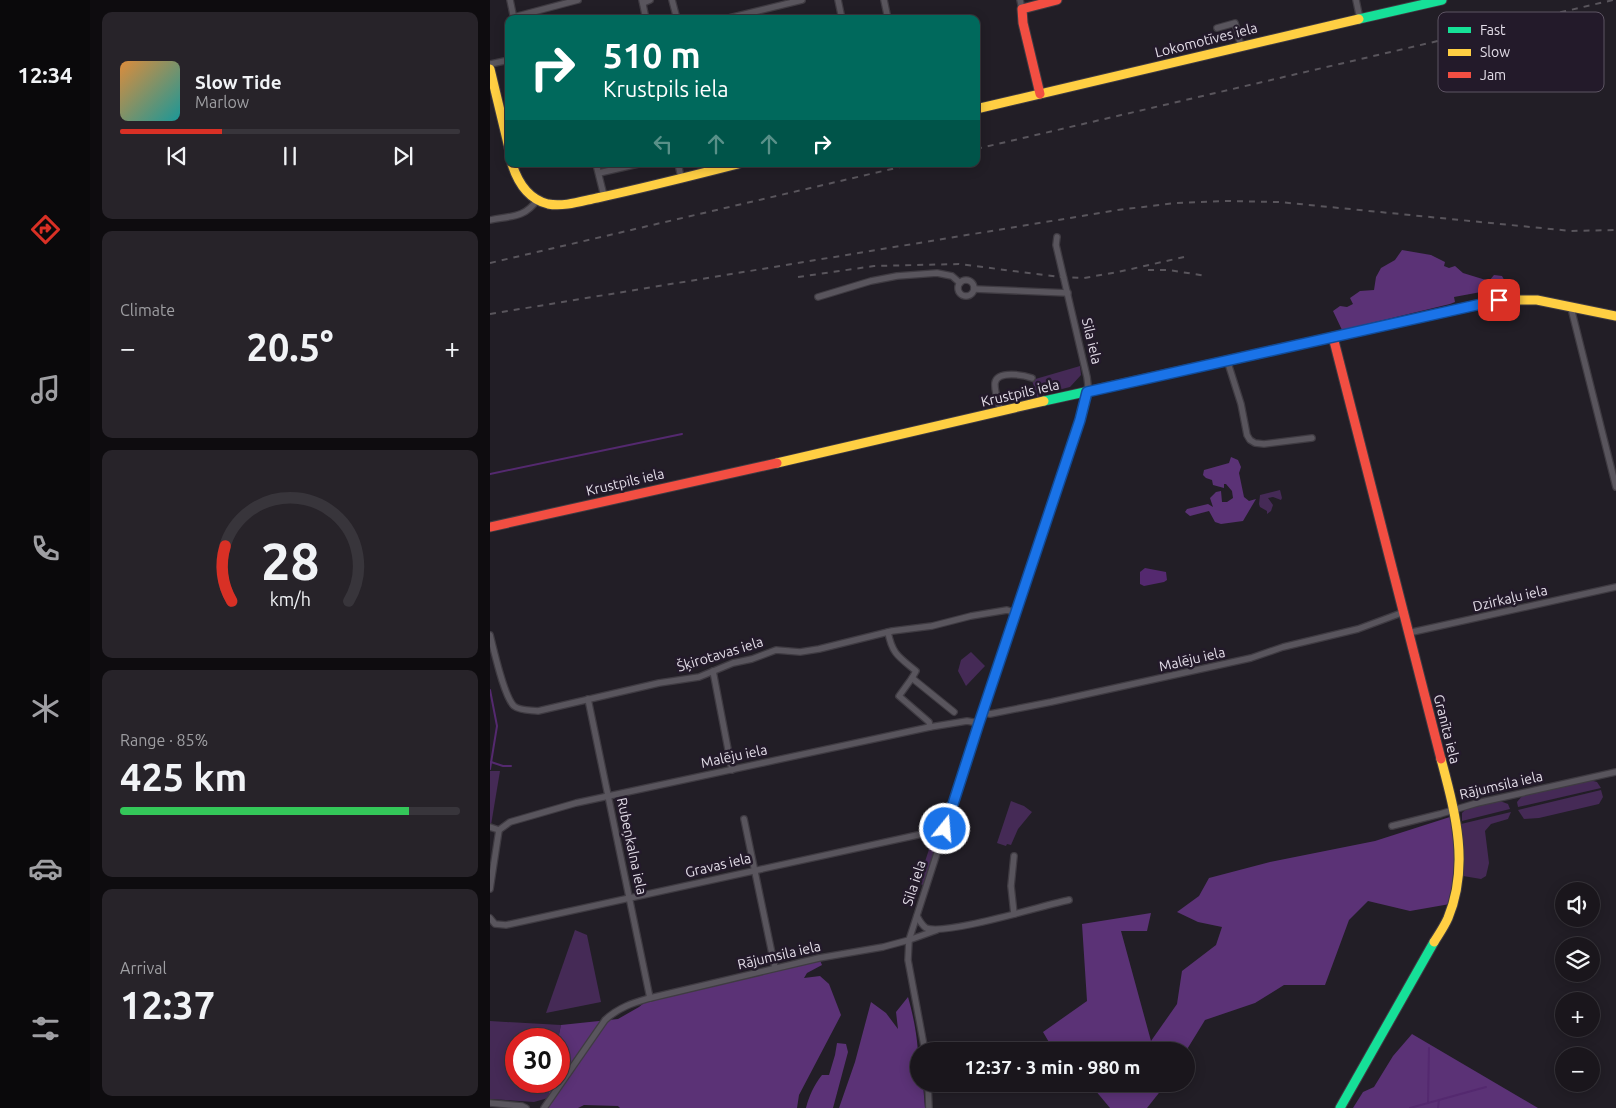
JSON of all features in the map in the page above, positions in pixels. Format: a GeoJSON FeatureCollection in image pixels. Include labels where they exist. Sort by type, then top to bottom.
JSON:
{"type":"FeatureCollection","features":[{"type":"Feature","properties":{"kind":"street"},"geometry":{"type":"LineString","coordinates":[[510,0],[513,15]]}},
{"type":"Feature","properties":{"kind":"street"},"geometry":{"type":"LineString","coordinates":[[525,15],[578,0]]}},
{"type":"Feature","properties":{"kind":"street"},"geometry":{"type":"LineString","coordinates":[[645,15],[642,2],[650,0]]}},
{"type":"Feature","properties":{"kind":"street"},"geometry":{"type":"LineString","coordinates":[[672,0],[676,15]]}},
{"type":"Feature","properties":{"kind":"street"},"geometry":{"type":"LineString","coordinates":[[741,15],[802,0]]}},
{"type":"Feature","properties":{"kind":"street"},"geometry":{"type":"LineString","coordinates":[[838,0],[841,15]]}},
{"type":"Feature","properties":{"kind":"street"},"geometry":{"type":"LineString","coordinates":[[884,0],[887,15]]}},
{"type":"Feature","properties":{"kind":"street"},"geometry":{"type":"LineString","coordinates":[[1040,94],[1023,22],[1021,4],[1057,0]]}},
{"type":"Feature","properties":{"kind":"street"},"geometry":{"type":"LineString","coordinates":[[1356,0],[1360,18]]}},
{"type":"Feature","properties":{"kind":"street","name":"Lokomotīves iela"},"geometry":{"type":"LineString","coordinates":[[980,108],[1442,0]]}},
{"type":"Feature","properties":{"kind":"street"},"geometry":{"type":"LineString","coordinates":[[1217,28],[1235,23],[1241,46]]}},
{"type":"Feature","properties":{"kind":"street"},"geometry":{"type":"LineString","coordinates":[[490,64],[505,61]]}},
{"type":"Feature","properties":{"kind":"street"},"geometry":{"type":"LineString","coordinates":[[490,69],[505,131]]}},
{"type":"Feature","properties":{"kind":"street"},"geometry":{"type":"LineString","coordinates":[[513,167],[522,188],[537,200],[556,205],[604,196],[725,167]]}},
{"type":"Feature","properties":{"kind":"street"},"geometry":{"type":"LineString","coordinates":[[597,167],[604,196]]}},
{"type":"Feature","properties":{"kind":"street"},"geometry":{"type":"LineString","coordinates":[[599,173],[625,167]]}},
{"type":"Feature","properties":{"kind":"street"},"geometry":{"type":"LineString","coordinates":[[679,167],[682,177]]}},
{"type":"Feature","properties":{"kind":"street"},"geometry":{"type":"LineString","coordinates":[[490,220],[522,214],[530,209],[537,200]]}},
{"type":"Feature","properties":{"kind":"street","name":"Sila iela"},"geometry":{"type":"LineString","coordinates":[[923,1042],[908,960],[909,940],[982,712],[1080,420],[1087,392],[1088,377],[1056,245],[1057,237]]}},
{"type":"Feature","properties":{"kind":"street"},"geometry":{"type":"LineString","coordinates":[[818,297],[871,281],[898,276],[937,273],[949,275],[960,283]]}},
{"type":"Feature","properties":{"kind":"street"},"geometry":{"type":"LineString","coordinates":[[965,280],[970,282],[974,289],[969,296],[962,295],[958,290],[960,283],[965,280]]}},
{"type":"Feature","properties":{"kind":"street"},"geometry":{"type":"LineString","coordinates":[[974,289],[1068,293]]}},
{"type":"Feature","properties":{"kind":"street","name":"Krustpils iela"},"geometry":{"type":"LineString","coordinates":[[490,527],[1499,300],[1537,300],[1616,316]]}},
{"type":"Feature","properties":{"kind":"street"},"geometry":{"type":"LineString","coordinates":[[1571,308],[1616,488]]}},
{"type":"Feature","properties":{"kind":"street","name":"Granīta iela"},"geometry":{"type":"LineString","coordinates":[[1333,336],[1454,809],[1461,858],[1453,906],[1431,950],[1340,1108]]}},
{"type":"Feature","properties":{"kind":"street"},"geometry":{"type":"LineString","coordinates":[[1227,360],[1241,404],[1247,435],[1250,440],[1255,443],[1264,444],[1312,438]]}},
{"type":"Feature","properties":{"kind":"street"},"geometry":{"type":"LineString","coordinates":[[1001,411],[995,382],[998,378],[1018,374],[1032,378]]}},
{"type":"Feature","properties":{"kind":"street","name":"Dzirkaļu iela"},"geometry":{"type":"LineString","coordinates":[[1408,633],[1616,587]]}},
{"type":"Feature","properties":{"kind":"street","name":"Šķirotavas iela"},"geometry":{"type":"LineString","coordinates":[[490,634],[508,696],[514,706],[538,710],[658,683],[684,680],[776,650],[800,652],[913,627],[932,626],[979,614],[1007,610],[1016,613]]}},
{"type":"Feature","properties":{"kind":"street","name":"Malēju iela"},"geometry":{"type":"LineString","coordinates":[[982,712],[990,714],[1051,702],[1251,658],[1283,647],[1358,629],[1404,612]]}},
{"type":"Feature","properties":{"kind":"street"},"geometry":{"type":"LineString","coordinates":[[888,632],[890,644],[894,652],[916,671],[899,696],[929,722],[930,727]]}},
{"type":"Feature","properties":{"kind":"street"},"geometry":{"type":"LineString","coordinates":[[712,671],[732,770]]}},
{"type":"Feature","properties":{"kind":"street"},"geometry":{"type":"LineString","coordinates":[[912,678],[954,712]]}},
{"type":"Feature","properties":{"kind":"street","name":"Rubeņkalna iela"},"geometry":{"type":"LineString","coordinates":[[588,699],[650,998]]}},
{"type":"Feature","properties":{"kind":"street","name":"Malēju iela"},"geometry":{"type":"LineString","coordinates":[[499,830],[510,822],[553,809],[609,796],[930,727],[967,721],[979,723]]}},
{"type":"Feature","properties":{"kind":"street","name":"Rājumsila iela"},"geometry":{"type":"LineString","coordinates":[[1392,826],[1454,809],[1616,772]]}},
{"type":"Feature","properties":{"kind":"street"},"geometry":{"type":"LineString","coordinates":[[744,819],[775,968]]}},
{"type":"Feature","properties":{"kind":"street"},"geometry":{"type":"LineString","coordinates":[[490,826],[499,830],[490,889]]}},
{"type":"Feature","properties":{"kind":"street","name":"Gravas iela"},"geometry":{"type":"LineString","coordinates":[[490,918],[496,924],[506,925],[945,829]]}},
{"type":"Feature","properties":{"kind":"street"},"geometry":{"type":"LineString","coordinates":[[1014,856],[1010,886],[1014,914]]}},
{"type":"Feature","properties":{"kind":"street","name":"Rājumsila iela"},"geometry":{"type":"LineString","coordinates":[[544,1108],[605,1020],[615,1011],[627,1005],[819,958],[883,947],[937,930],[968,925],[1069,900]]}},
{"type":"Feature","properties":{"kind":"street"},"geometry":{"type":"LineString","coordinates":[[916,916],[927,928],[937,930]]}},
{"type":"Feature","properties":{"kind":"street"},"geometry":{"type":"LineString","coordinates":[[928,1092],[929,1108]]}},
{"type":"Feature","properties":{"kind":"street"},"geometry":{"type":"LineString","coordinates":[[490,1103],[526,1108]]}},
{"type":"Feature","properties":{"kind":"shaded area"},"geometry":{"type":"Polygon","coordinates":[[[1402,250],[1431,255],[1445,262],[1444,266],[1449,268],[1455,266],[1463,273],[1489,281],[1494,275],[1502,276],[1508,287],[1454,297],[1455,302],[1450,304],[1342,330],[1333,311],[1340,306],[1347,307],[1353,304],[1350,298],[1360,291],[1374,290],[1376,277],[1381,268],[1395,260],[1402,250]]]}},
{"type":"Feature","properties":{"kind":"shaded area"},"geometry":{"type":"Polygon","coordinates":[[[1080,366],[1081,375],[1070,387],[1048,390],[1049,393],[1037,397],[1032,380],[1080,366]]]}},
{"type":"Feature","properties":{"kind":"shaded area"},"geometry":{"type":"Polygon","coordinates":[[[1231,457],[1238,460],[1241,467],[1239,473],[1244,497],[1249,501],[1256,499],[1243,521],[1221,524],[1215,522],[1209,511],[1190,516],[1185,512],[1187,509],[1208,504],[1213,507],[1210,498],[1216,492],[1221,491],[1222,502],[1227,502],[1233,498],[1232,491],[1226,484],[1224,484],[1224,488],[1213,485],[1212,480],[1203,475],[1204,470],[1229,463],[1231,457]]]}},
{"type":"Feature","properties":{"kind":"shaded area"},"geometry":{"type":"Polygon","coordinates":[[[1280,490],[1281,500],[1273,497],[1268,498],[1273,505],[1271,511],[1267,514],[1267,511],[1260,507],[1260,495],[1280,490]]]}},
{"type":"Feature","properties":{"kind":"shaded area"},"geometry":{"type":"Polygon","coordinates":[[[1145,568],[1166,572],[1167,580],[1144,586],[1140,584],[1140,572],[1145,568]]]}},
{"type":"Feature","properties":{"kind":"shaded area"},"geometry":{"type":"Polygon","coordinates":[[[971,652],[985,666],[966,686],[958,671],[961,660],[971,652]]]}},
{"type":"Feature","properties":{"kind":"shaded area"},"geometry":{"type":"Polygon","coordinates":[[[490,771],[500,771],[490,831],[490,771]]]}},
{"type":"Feature","properties":{"kind":"shaded area"},"geometry":{"type":"Polygon","coordinates":[[[1590,780],[1597,782],[1601,788],[1518,807],[1517,802],[1523,795],[1590,780]]]}},
{"type":"Feature","properties":{"kind":"shaded area"},"geometry":{"type":"Polygon","coordinates":[[[1601,790],[1603,797],[1599,804],[1539,818],[1524,819],[1518,810],[1601,790]]]}},
{"type":"Feature","properties":{"kind":"shaded area"},"geometry":{"type":"Polygon","coordinates":[[[1011,801],[1024,806],[1032,812],[1018,829],[1011,845],[1007,844],[1006,846],[997,843],[1011,801]]]}},
{"type":"Feature","properties":{"kind":"shaded area"},"geometry":{"type":"Polygon","coordinates":[[[1500,801],[1508,804],[1510,809],[1462,821],[1462,813],[1466,809],[1500,801]]]}},
{"type":"Feature","properties":{"kind":"shaded area"},"geometry":{"type":"Polygon","coordinates":[[[1511,812],[1508,819],[1491,824],[1485,831],[1489,863],[1486,876],[1481,879],[1463,876],[1464,852],[1461,824],[1511,812]]]}},
{"type":"Feature","properties":{"kind":"shaded area"},"geometry":{"type":"Polygon","coordinates":[[[1453,816],[1455,856],[1450,904],[1410,911],[1368,901],[1349,920],[1325,985],[1284,985],[1255,1003],[1205,1020],[1192,1042],[1049,1042],[1043,1032],[1087,1001],[1082,924],[1151,913],[1147,931],[1121,931],[1151,1041],[1177,1004],[1182,971],[1216,945],[1222,927],[1198,922],[1177,912],[1199,896],[1209,878],[1270,862],[1375,841],[1453,816]]]}},
{"type":"Feature","properties":{"kind":"shaded area"},"geometry":{"type":"Polygon","coordinates":[[[940,833],[923,885],[918,883],[934,834],[940,833]]]}},
{"type":"Feature","properties":{"kind":"shaded area"},"geometry":{"type":"Polygon","coordinates":[[[575,930],[587,935],[601,1002],[546,1013],[575,930]]]}},
{"type":"Feature","properties":{"kind":"shaded area"},"geometry":{"type":"Polygon","coordinates":[[[819,958],[822,965],[807,973],[804,978],[820,976],[829,984],[841,1015],[799,1095],[797,1108],[620,1108],[618,1106],[584,1105],[578,1108],[546,1108],[549,1093],[570,1093],[570,1028],[560,1028],[561,1025],[618,1019],[650,998],[819,958]]]}},
{"type":"Feature","properties":{"kind":"shaded area"},"geometry":{"type":"Polygon","coordinates":[[[908,997],[917,1042],[910,1042],[910,1092],[924,1092],[925,1108],[839,1108],[855,1062],[871,1002],[886,1013],[898,1029],[896,1012],[908,997]]]}},
{"type":"Feature","properties":{"kind":"shaded area"},"geometry":{"type":"Polygon","coordinates":[[[490,1021],[561,1025],[560,1028],[505,1028],[505,1093],[549,1093],[548,1098],[534,1102],[490,1099],[490,1021]]]}},
{"type":"Feature","properties":{"kind":"shaded area"},"geometry":{"type":"Polygon","coordinates":[[[1412,1034],[1538,1108],[1353,1108],[1363,1092],[1374,1087],[1393,1056],[1412,1034]]]}},
{"type":"Feature","properties":{"kind":"shaded area"},"geometry":{"type":"Polygon","coordinates":[[[837,1043],[846,1044],[848,1052],[833,1108],[806,1108],[819,1079],[822,1075],[829,1075],[837,1043]]]}},
{"type":"Feature","properties":{"kind":"shaded area"},"geometry":{"type":"Polygon","coordinates":[[[1097,1092],[1160,1092],[1147,1108],[1110,1108],[1097,1092]]]}},
{"type":"Feature","properties":{"kind":"waterway"},"geometry":{"type":"LineString","coordinates":[[490,474],[682,434]]}},
{"type":"Feature","properties":{"kind":"waterway"},"geometry":{"type":"LineString","coordinates":[[490,690],[497,726],[490,769]]}},
{"type":"Feature","properties":{"kind":"waterway"},"geometry":{"type":"LineString","coordinates":[[491,762],[503,766],[511,766]]}},
{"type":"Feature","properties":{"kind":"waterway"},"geometry":{"type":"LineString","coordinates":[[1428,1103],[1429,1048]]}},
{"type":"Feature","properties":{"kind":"waterway"},"geometry":{"type":"LineString","coordinates":[[1410,1108],[1486,1087]]}},
{"type":"Feature","properties":{"kind":"waterway"},"geometry":{"type":"LineString","coordinates":[[1438,1108],[1439,1100]]}},
{"type":"Feature","properties":{"kind":"railway"},"geometry":{"type":"LineString","coordinates":[[1562,12],[1613,0]]}},
{"type":"Feature","properties":{"kind":"railway"},"geometry":{"type":"LineString","coordinates":[[980,148],[1438,41]]}},
{"type":"Feature","properties":{"kind":"railway"},"geometry":{"type":"LineString","coordinates":[[490,263],[900,167]]}},
{"type":"Feature","properties":{"kind":"railway"},"geometry":{"type":"LineString","coordinates":[[490,314],[1118,210],[1175,203],[1225,201],[1279,202],[1571,231],[1616,230]]}},
{"type":"Feature","properties":{"kind":"railway"},"geometry":{"type":"LineString","coordinates":[[798,277],[874,266],[959,264],[1060,277],[1084,278],[1184,257]]}},
{"type":"Feature","properties":{"kind":"railway"},"geometry":{"type":"LineString","coordinates":[[1148,270],[1168,270],[1207,276]]}},
{"type":"Feature","properties":{"kind":"traffic: fast"},"geometry":{"type":"LineString","coordinates":[[1359,19],[1442,0]]}},
{"type":"Feature","properties":{"kind":"traffic: fast"},"geometry":{"type":"LineString","coordinates":[[1044,401],[1297,345]]}},
{"type":"Feature","properties":{"kind":"traffic: fast"},"geometry":{"type":"LineString","coordinates":[[1340,1108],[1434,942]]}},
{"type":"Feature","properties":{"kind":"traffic: slow"},"geometry":{"type":"LineString","coordinates":[[980,108],[1359,19]]}},
{"type":"Feature","properties":{"kind":"traffic: slow"},"geometry":{"type":"LineString","coordinates":[[490,69],[505,131]]}},
{"type":"Feature","properties":{"kind":"traffic: slow"},"geometry":{"type":"LineString","coordinates":[[513,167],[517,178],[529,194],[541,202],[560,205],[726,167]]}},
{"type":"Feature","properties":{"kind":"traffic: slow"},"geometry":{"type":"LineString","coordinates":[[1297,345],[1499,300],[1537,300],[1616,316]]}},
{"type":"Feature","properties":{"kind":"traffic: slow"},"geometry":{"type":"LineString","coordinates":[[777,463],[1044,401]]}},
{"type":"Feature","properties":{"kind":"traffic: slow"},"geometry":{"type":"LineString","coordinates":[[1434,942],[1448,918],[1455,898],[1459,858],[1455,819],[1441,759]]}},
{"type":"Feature","properties":{"kind":"traffic: jam"},"geometry":{"type":"LineString","coordinates":[[1040,94],[1023,23],[1022,9],[1057,0]]}},
{"type":"Feature","properties":{"kind":"traffic: jam"},"geometry":{"type":"LineString","coordinates":[[1333,337],[1441,759]]}},
{"type":"Feature","properties":{"kind":"traffic: jam"},"geometry":{"type":"LineString","coordinates":[[490,527],[777,463]]}},
{"type":"Feature","properties":{"kind":"route"},"geometry":{"type":"LineString","coordinates":[[945,829],[1082,414],[1087,392],[1499,300]]}}]}
